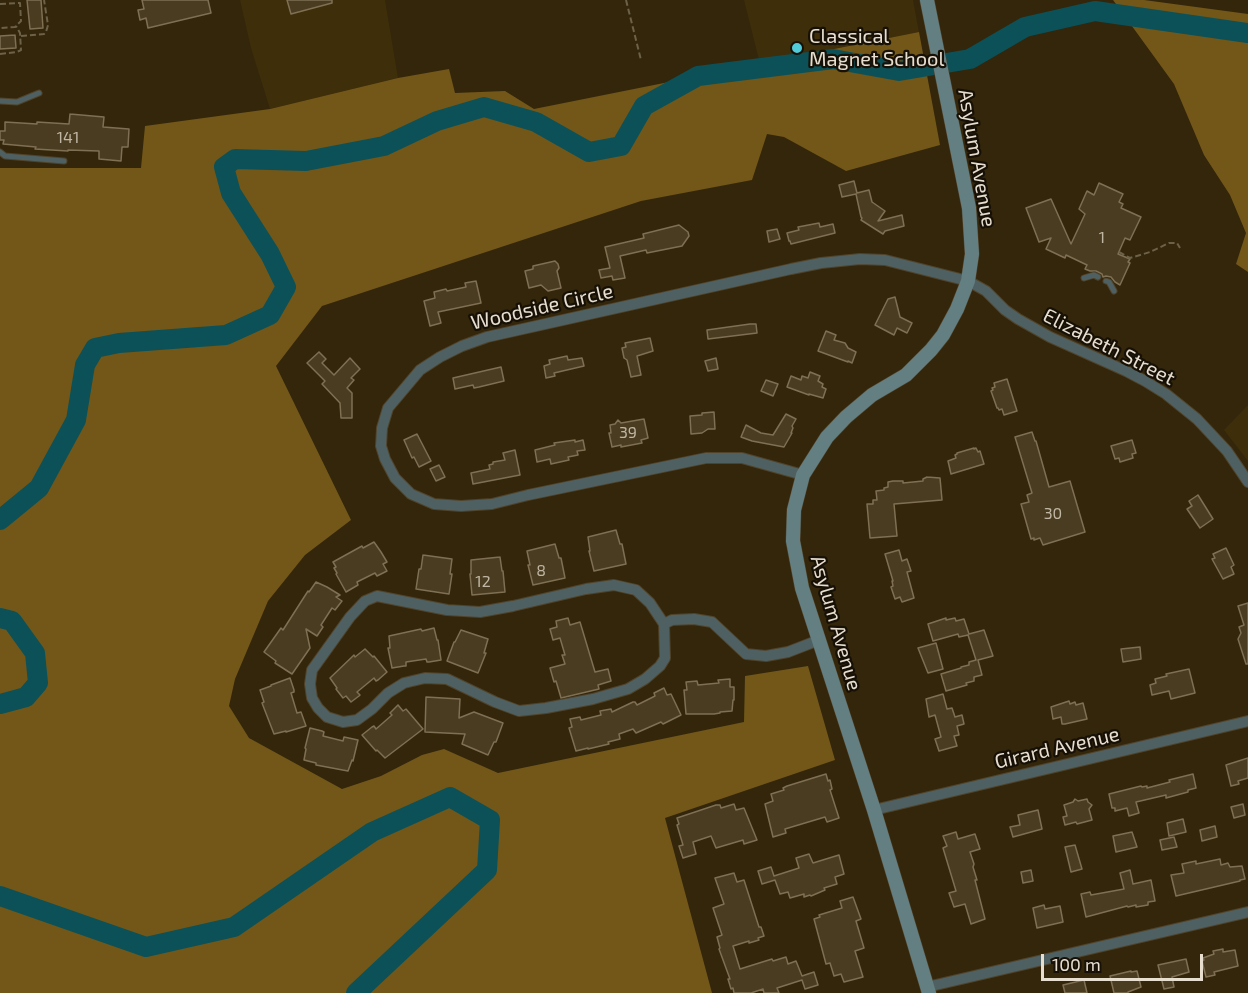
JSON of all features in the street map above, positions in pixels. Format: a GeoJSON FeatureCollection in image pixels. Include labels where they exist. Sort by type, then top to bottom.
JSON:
{"type":"FeatureCollection","features":[{"type":"Feature","properties":{"kind":"main road","name":"Asylum Avenue"},"geometry":{"type":"LineString","coordinates":[[927,0],[969,208],[972,254],[968,281],[957,309],[943,335],[931,350],[906,375],[872,395],[827,437],[803,475],[794,510],[793,541],[802,588],[874,810],[928,990]]}},
{"type":"Feature","properties":{"kind":"street","name":"Woodside Circle"},"geometry":{"type":"LineString","coordinates":[[803,475],[742,458],[706,458],[492,504],[461,506],[434,504],[411,494],[394,478],[381,446],[382,428],[388,408],[420,370],[462,345],[487,337],[821,263],[860,259],[885,260],[968,281]]}},
{"type":"Feature","properties":{"kind":"street","name":"Elizabeth Street"},"geometry":{"type":"LineString","coordinates":[[968,281],[986,291],[1018,319],[1050,337],[1126,371],[1166,394],[1212,434],[1248,482]]}},
{"type":"Feature","properties":{"kind":"street"},"geometry":{"type":"LineString","coordinates":[[614,585],[636,590],[650,603],[664,624],[665,658],[660,666],[645,680],[628,689],[593,699],[519,711],[447,679],[425,678],[404,683],[388,693],[357,720],[343,722],[327,717],[312,698],[310,684],[312,670],[350,617],[365,601],[377,596],[447,610],[480,612],[614,585]]}},
{"type":"Feature","properties":{"kind":"street"},"geometry":{"type":"LineString","coordinates":[[664,624],[672,620],[694,619],[712,622],[746,654],[766,656],[788,652],[819,640]]}},
{"type":"Feature","properties":{"kind":"street","name":"Girard Avenue"},"geometry":{"type":"LineString","coordinates":[[874,810],[1248,721]]}},
{"type":"Feature","properties":{"kind":"street"},"geometry":{"type":"LineString","coordinates":[[928,990],[1248,912]]}},
{"type":"Feature","properties":{"kind":"lane"},"geometry":{"type":"LineString","coordinates":[[0,101],[17,102],[39,93]]}},
{"type":"Feature","properties":{"kind":"lane"},"geometry":{"type":"LineString","coordinates":[[0,152],[5,156],[64,161]]}},
{"type":"Feature","properties":{"kind":"lane"},"geometry":{"type":"LineString","coordinates":[[1084,278],[1094,275],[1098,277]]}},
{"type":"Feature","properties":{"kind":"lane"},"geometry":{"type":"LineString","coordinates":[[1106,281],[1114,291]]}},
{"type":"Feature","properties":{"kind":"path"},"geometry":{"type":"LineString","coordinates":[[21,36],[46,32],[48,25],[44,0]]}},
{"type":"Feature","properties":{"kind":"path"},"geometry":{"type":"LineString","coordinates":[[626,0],[641,60]]}},
{"type":"Feature","properties":{"kind":"path"},"geometry":{"type":"LineString","coordinates":[[0,4],[20,3],[21,21],[16,26],[0,28]]}},
{"type":"Feature","properties":{"kind":"path"},"geometry":{"type":"LineString","coordinates":[[0,54],[21,51],[21,36],[16,26]]}},
{"type":"Feature","properties":{"kind":"path"},"geometry":{"type":"LineString","coordinates":[[1119,252],[1130,258],[1170,243],[1177,243],[1180,248]]}},
{"type":"Feature","properties":{"kind":"shaded area"},"geometry":{"type":"Polygon","coordinates":[[[240,0],[385,0],[398,78],[270,109],[251,48],[240,0]]]}},
{"type":"Feature","properties":{"kind":"shaded area","name":"Classical Magnet School"},"geometry":{"type":"Polygon","coordinates":[[[744,0],[913,0],[919,32],[760,64],[744,0]]]}},
{"type":"Feature","properties":{"kind":"shaded area"},"geometry":{"type":"Polygon","coordinates":[[[1113,0],[1144,0],[1248,14],[1248,272],[1236,264],[1246,233],[1230,195],[1204,155],[1174,84],[1113,0]]]}},
{"type":"Feature","properties":{"kind":"shaded area"},"geometry":{"type":"Polygon","coordinates":[[[919,32],[940,145],[846,171],[784,137],[767,134],[752,180],[641,201],[322,306],[276,366],[351,520],[305,555],[268,601],[235,679],[229,706],[249,738],[342,789],[381,776],[422,755],[444,749],[498,773],[744,722],[745,676],[808,666],[835,760],[665,818],[712,993],[0,993],[0,168],[141,168],[145,126],[270,109],[398,78],[449,69],[455,93],[505,91],[534,109],[919,32]]]}},
{"type":"Feature","properties":{"kind":"shaded area"},"geometry":{"type":"Polygon","coordinates":[[[1248,405],[1248,461],[1224,430],[1248,405]]]}},
{"type":"Feature","properties":{"kind":"building"},"geometry":{"type":"Polygon","coordinates":[[[27,0],[41,0],[43,28],[30,29],[27,0]]]}},
{"type":"Feature","properties":{"kind":"building"},"geometry":{"type":"Polygon","coordinates":[[[142,0],[208,0],[211,13],[148,28],[146,18],[140,20],[138,10],[144,9],[142,0]]]}},
{"type":"Feature","properties":{"kind":"building"},"geometry":{"type":"Polygon","coordinates":[[[287,0],[332,0],[332,3],[291,14],[287,0]]]}},
{"type":"Feature","properties":{"kind":"building"},"geometry":{"type":"Polygon","coordinates":[[[15,35],[16,48],[0,49],[0,36],[15,35]]]}},
{"type":"Feature","properties":{"kind":"building"},"geometry":{"type":"Polygon","coordinates":[[[70,114],[104,117],[103,127],[129,129],[128,147],[122,147],[121,161],[99,159],[99,151],[35,149],[36,147],[3,144],[4,140],[0,140],[0,131],[5,131],[5,122],[69,124],[70,114]]]}},
{"type":"Feature","properties":{"kind":"building"},"geometry":{"type":"Polygon","coordinates":[[[854,181],[857,193],[869,190],[872,202],[885,211],[878,221],[902,215],[904,226],[885,231],[883,234],[861,220],[856,194],[842,197],[839,185],[854,181]]]}},
{"type":"Feature","properties":{"kind":"building"},"geometry":{"type":"Polygon","coordinates":[[[1099,183],[1123,194],[1119,202],[1123,204],[1121,208],[1141,217],[1130,240],[1125,238],[1118,254],[1130,259],[1120,285],[1111,277],[1103,277],[1096,271],[1085,269],[1087,265],[1046,249],[1051,238],[1039,242],[1026,208],[1051,199],[1071,244],[1085,214],[1079,209],[1087,191],[1094,195],[1099,183]]]}},
{"type":"Feature","properties":{"kind":"building"},"geometry":{"type":"Polygon","coordinates":[[[819,223],[820,227],[833,224],[835,233],[791,244],[787,233],[799,230],[798,227],[819,223]]]}},
{"type":"Feature","properties":{"kind":"building"},"geometry":{"type":"Polygon","coordinates":[[[679,225],[688,232],[689,236],[682,246],[620,256],[625,278],[613,280],[612,276],[601,278],[599,270],[610,268],[605,247],[644,238],[643,234],[679,225]]]}},
{"type":"Feature","properties":{"kind":"building"},"geometry":{"type":"Polygon","coordinates":[[[777,229],[780,239],[769,242],[767,231],[777,229]]]}},
{"type":"Feature","properties":{"kind":"building"},"geometry":{"type":"Polygon","coordinates":[[[555,261],[559,268],[557,271],[561,288],[548,291],[541,285],[529,288],[525,271],[533,269],[533,266],[555,261]]]}},
{"type":"Feature","properties":{"kind":"building"},"geometry":{"type":"Polygon","coordinates":[[[476,281],[481,303],[438,312],[441,323],[430,326],[424,301],[435,298],[434,292],[466,287],[465,283],[476,281]]]}},
{"type":"Feature","properties":{"kind":"building"},"geometry":{"type":"Polygon","coordinates":[[[895,297],[900,317],[912,323],[907,333],[897,328],[894,335],[875,325],[888,299],[895,297]]]}},
{"type":"Feature","properties":{"kind":"building"},"geometry":{"type":"Polygon","coordinates":[[[756,324],[757,333],[708,339],[707,330],[756,324]]]}},
{"type":"Feature","properties":{"kind":"building"},"geometry":{"type":"Polygon","coordinates":[[[826,331],[836,335],[834,340],[845,343],[848,348],[856,352],[852,363],[818,351],[826,331]]]}},
{"type":"Feature","properties":{"kind":"building"},"geometry":{"type":"Polygon","coordinates":[[[650,338],[653,351],[637,356],[641,375],[631,377],[622,348],[626,347],[625,343],[650,338]]]}},
{"type":"Feature","properties":{"kind":"building"},"geometry":{"type":"Polygon","coordinates":[[[319,352],[326,359],[322,363],[334,375],[350,358],[360,369],[351,378],[354,380],[347,388],[352,393],[352,418],[341,418],[340,403],[322,384],[325,381],[307,363],[319,352]]]}},
{"type":"Feature","properties":{"kind":"building"},"geometry":{"type":"Polygon","coordinates":[[[567,356],[568,360],[582,358],[584,366],[554,373],[555,376],[546,378],[544,366],[550,364],[549,360],[567,356]]]}},
{"type":"Feature","properties":{"kind":"building"},"geometry":{"type":"Polygon","coordinates":[[[716,358],[718,369],[708,371],[705,361],[716,358]]]}},
{"type":"Feature","properties":{"kind":"building"},"geometry":{"type":"Polygon","coordinates":[[[501,367],[504,381],[474,388],[473,385],[455,389],[453,378],[501,367]]]}},
{"type":"Feature","properties":{"kind":"building"},"geometry":{"type":"Polygon","coordinates":[[[810,372],[820,376],[818,381],[826,389],[823,398],[787,387],[791,376],[801,380],[802,376],[808,378],[810,372]]]}},
{"type":"Feature","properties":{"kind":"building"},"geometry":{"type":"Polygon","coordinates":[[[1007,379],[1017,411],[1004,415],[1002,409],[997,408],[991,391],[995,387],[994,383],[1007,379]]]}},
{"type":"Feature","properties":{"kind":"building"},"geometry":{"type":"Polygon","coordinates":[[[766,380],[778,384],[773,396],[761,391],[766,380]]]}},
{"type":"Feature","properties":{"kind":"building"},"geometry":{"type":"Polygon","coordinates":[[[714,412],[715,429],[691,434],[690,416],[714,412]]]}},
{"type":"Feature","properties":{"kind":"building"},"geometry":{"type":"Polygon","coordinates":[[[786,414],[796,419],[792,426],[792,433],[784,447],[741,437],[746,425],[761,433],[773,435],[786,414]]]}},
{"type":"Feature","properties":{"kind":"building"},"geometry":{"type":"Polygon","coordinates":[[[644,419],[648,438],[641,440],[642,443],[612,447],[610,425],[615,424],[618,420],[621,423],[644,419]]]}},
{"type":"Feature","properties":{"kind":"building"},"geometry":{"type":"Polygon","coordinates":[[[1032,432],[1049,487],[1070,481],[1085,532],[1043,545],[1040,538],[1031,539],[1021,504],[1029,502],[1027,495],[1032,493],[1015,437],[1032,432]]]}},
{"type":"Feature","properties":{"kind":"building"},"geometry":{"type":"Polygon","coordinates":[[[417,434],[431,461],[419,467],[404,440],[417,434]]]}},
{"type":"Feature","properties":{"kind":"building"},"geometry":{"type":"Polygon","coordinates":[[[575,440],[575,442],[583,440],[585,450],[577,451],[578,455],[568,457],[569,460],[551,464],[550,459],[537,462],[535,450],[555,445],[554,443],[575,440]]]}},
{"type":"Feature","properties":{"kind":"building"},"geometry":{"type":"Polygon","coordinates":[[[1132,440],[1136,453],[1132,454],[1133,458],[1120,462],[1119,458],[1115,459],[1111,446],[1132,440]]]}},
{"type":"Feature","properties":{"kind":"building"},"geometry":{"type":"Polygon","coordinates":[[[974,448],[980,451],[984,464],[951,474],[948,461],[956,458],[957,453],[974,448]]]}},
{"type":"Feature","properties":{"kind":"building"},"geometry":{"type":"Polygon","coordinates":[[[515,450],[520,475],[473,484],[471,473],[490,469],[489,465],[493,462],[505,460],[503,453],[515,450]]]}},
{"type":"Feature","properties":{"kind":"building"},"geometry":{"type":"Polygon","coordinates":[[[439,465],[445,477],[436,481],[430,469],[439,465]]]}},
{"type":"Feature","properties":{"kind":"building"},"geometry":{"type":"Polygon","coordinates":[[[927,477],[940,478],[942,500],[894,504],[897,536],[870,538],[867,504],[873,504],[873,500],[877,500],[876,491],[888,487],[888,482],[923,481],[927,477]]]}},
{"type":"Feature","properties":{"kind":"building"},"geometry":{"type":"Polygon","coordinates":[[[1198,495],[1213,519],[1200,528],[1187,509],[1192,506],[1189,501],[1198,495]]]}},
{"type":"Feature","properties":{"kind":"building"},"geometry":{"type":"Polygon","coordinates":[[[616,530],[620,544],[622,544],[626,564],[594,571],[588,537],[616,530]]]}},
{"type":"Feature","properties":{"kind":"building"},"geometry":{"type":"Polygon","coordinates":[[[374,542],[387,562],[383,564],[387,571],[377,576],[375,573],[357,582],[358,585],[346,592],[336,574],[333,562],[374,542]]]}},
{"type":"Feature","properties":{"kind":"building"},"geometry":{"type":"Polygon","coordinates":[[[555,544],[559,558],[561,558],[565,578],[533,585],[527,551],[555,544]]]}},
{"type":"Feature","properties":{"kind":"building"},"geometry":{"type":"Polygon","coordinates":[[[1226,548],[1234,565],[1231,567],[1234,574],[1223,579],[1212,559],[1215,558],[1213,554],[1226,548]]]}},
{"type":"Feature","properties":{"kind":"building"},"geometry":{"type":"Polygon","coordinates":[[[899,550],[902,561],[907,559],[911,571],[907,572],[914,598],[902,602],[900,597],[895,599],[891,587],[893,581],[885,554],[899,550]]]}},
{"type":"Feature","properties":{"kind":"building"},"geometry":{"type":"Polygon","coordinates":[[[423,555],[452,559],[449,594],[416,589],[423,555]]]}},
{"type":"Feature","properties":{"kind":"building"},"geometry":{"type":"Polygon","coordinates":[[[500,557],[505,592],[472,595],[471,560],[500,557]]]}},
{"type":"Feature","properties":{"kind":"building"},"geometry":{"type":"Polygon","coordinates":[[[316,582],[340,595],[336,597],[342,601],[335,610],[332,608],[317,636],[306,629],[310,648],[292,674],[275,663],[276,661],[264,652],[281,628],[283,630],[316,582]]]}},
{"type":"Feature","properties":{"kind":"building"},"geometry":{"type":"Polygon","coordinates":[[[1248,603],[1248,664],[1246,664],[1238,639],[1241,633],[1239,627],[1244,625],[1238,606],[1248,603]]]}},
{"type":"Feature","properties":{"kind":"building"},"geometry":{"type":"Polygon","coordinates":[[[568,618],[570,625],[580,622],[595,672],[608,669],[611,681],[598,685],[599,689],[561,698],[550,668],[565,664],[562,655],[565,655],[560,638],[553,640],[550,629],[557,627],[556,621],[568,618]]]}},
{"type":"Feature","properties":{"kind":"building"},"geometry":{"type":"Polygon","coordinates":[[[946,618],[946,620],[955,618],[956,621],[964,619],[969,634],[984,630],[993,656],[978,660],[982,675],[974,677],[974,681],[946,691],[941,674],[969,665],[969,662],[976,660],[968,635],[959,637],[958,634],[933,641],[928,624],[946,618]]]}},
{"type":"Feature","properties":{"kind":"building"},"geometry":{"type":"Polygon","coordinates":[[[434,628],[441,660],[427,662],[426,659],[406,662],[406,666],[392,668],[388,648],[390,648],[389,636],[434,628]]]}},
{"type":"Feature","properties":{"kind":"building"},"geometry":{"type":"Polygon","coordinates":[[[461,630],[488,639],[484,653],[486,653],[478,673],[447,661],[461,630]]]}},
{"type":"Feature","properties":{"kind":"building"},"geometry":{"type":"Polygon","coordinates":[[[936,643],[943,669],[928,673],[918,648],[936,643]]]}},
{"type":"Feature","properties":{"kind":"building"},"geometry":{"type":"Polygon","coordinates":[[[1140,647],[1141,659],[1123,662],[1121,649],[1140,647]]]}},
{"type":"Feature","properties":{"kind":"building"},"geometry":{"type":"Polygon","coordinates":[[[365,649],[387,672],[376,681],[374,678],[357,692],[360,695],[351,702],[346,696],[343,698],[330,678],[354,655],[355,657],[365,649]]]}},
{"type":"Feature","properties":{"kind":"building"},"geometry":{"type":"Polygon","coordinates":[[[1189,669],[1195,693],[1171,699],[1169,691],[1152,695],[1150,685],[1156,683],[1155,679],[1189,669]]]}},
{"type":"Feature","properties":{"kind":"building"},"geometry":{"type":"Polygon","coordinates":[[[290,678],[294,690],[291,693],[297,713],[301,712],[306,726],[274,734],[262,703],[264,702],[260,690],[290,678]]]}},
{"type":"Feature","properties":{"kind":"building"},"geometry":{"type":"Polygon","coordinates":[[[730,679],[730,687],[734,687],[732,711],[714,714],[686,714],[684,690],[687,690],[686,682],[697,681],[698,685],[719,683],[718,680],[730,679]]]}},
{"type":"Feature","properties":{"kind":"building"},"geometry":{"type":"Polygon","coordinates":[[[664,688],[667,695],[671,694],[681,715],[636,733],[633,729],[619,734],[620,739],[608,742],[609,744],[576,751],[569,728],[572,727],[570,719],[580,717],[581,720],[601,715],[600,711],[611,709],[612,712],[633,702],[637,705],[655,696],[654,693],[664,688]]]}},
{"type":"Feature","properties":{"kind":"building"},"geometry":{"type":"Polygon","coordinates":[[[943,694],[947,709],[952,708],[955,717],[962,715],[964,724],[957,726],[959,735],[954,736],[957,746],[939,751],[935,739],[941,737],[935,715],[929,717],[926,699],[943,694]]]}},
{"type":"Feature","properties":{"kind":"building"},"geometry":{"type":"Polygon","coordinates":[[[426,697],[460,699],[459,718],[474,712],[503,723],[488,755],[462,744],[465,734],[425,732],[426,697]]]}},
{"type":"Feature","properties":{"kind":"building"},"geometry":{"type":"Polygon","coordinates":[[[1069,701],[1070,704],[1075,702],[1076,705],[1083,703],[1087,719],[1062,724],[1061,717],[1053,719],[1051,707],[1069,701]]]}},
{"type":"Feature","properties":{"kind":"building"},"geometry":{"type":"Polygon","coordinates":[[[398,705],[403,711],[406,709],[423,729],[385,758],[362,735],[374,726],[376,729],[392,715],[390,713],[398,705]]]}},
{"type":"Feature","properties":{"kind":"building"},"geometry":{"type":"Polygon","coordinates":[[[310,728],[324,732],[323,736],[343,741],[344,737],[358,740],[348,771],[316,765],[316,763],[304,760],[310,728]]]}},
{"type":"Feature","properties":{"kind":"building"},"geometry":{"type":"Polygon","coordinates":[[[1248,758],[1248,778],[1231,786],[1226,765],[1248,758]]]}},
{"type":"Feature","properties":{"kind":"building"},"geometry":{"type":"Polygon","coordinates":[[[826,774],[828,781],[830,780],[832,789],[830,790],[839,818],[827,822],[825,817],[785,829],[786,833],[773,837],[765,804],[773,801],[771,794],[784,790],[783,788],[787,786],[826,774]]]}},
{"type":"Feature","properties":{"kind":"building"},"geometry":{"type":"Polygon","coordinates":[[[1193,774],[1196,788],[1166,798],[1166,795],[1136,802],[1139,813],[1129,816],[1127,808],[1115,811],[1115,808],[1112,808],[1109,794],[1141,786],[1147,786],[1147,788],[1193,774]]]}},
{"type":"Feature","properties":{"kind":"building"},"geometry":{"type":"Polygon","coordinates":[[[1075,799],[1078,801],[1087,799],[1092,805],[1089,809],[1092,820],[1065,825],[1063,817],[1067,816],[1064,805],[1075,799]]]}},
{"type":"Feature","properties":{"kind":"building"},"geometry":{"type":"Polygon","coordinates":[[[734,804],[736,810],[744,808],[757,840],[744,844],[743,840],[716,848],[711,836],[693,842],[696,854],[683,858],[679,846],[683,845],[677,818],[716,805],[720,805],[721,808],[734,804]]]}},
{"type":"Feature","properties":{"kind":"building"},"geometry":{"type":"Polygon","coordinates":[[[1243,804],[1245,815],[1234,818],[1231,807],[1243,804]]]}},
{"type":"Feature","properties":{"kind":"building"},"geometry":{"type":"Polygon","coordinates":[[[1038,810],[1042,829],[1013,837],[1010,827],[1020,825],[1018,815],[1038,810]]]}},
{"type":"Feature","properties":{"kind":"building"},"geometry":{"type":"Polygon","coordinates":[[[1183,819],[1186,832],[1169,836],[1167,823],[1183,819]]]}},
{"type":"Feature","properties":{"kind":"building"},"geometry":{"type":"Polygon","coordinates":[[[1215,826],[1217,837],[1202,841],[1200,830],[1215,826]]]}},
{"type":"Feature","properties":{"kind":"building"},"geometry":{"type":"Polygon","coordinates":[[[956,832],[958,839],[975,834],[980,849],[970,852],[985,919],[971,924],[965,904],[954,907],[949,893],[956,891],[943,848],[947,846],[943,836],[956,832]]]}},
{"type":"Feature","properties":{"kind":"building"},"geometry":{"type":"Polygon","coordinates":[[[1132,832],[1137,847],[1116,852],[1113,836],[1132,832]]]}},
{"type":"Feature","properties":{"kind":"building"},"geometry":{"type":"Polygon","coordinates":[[[1174,837],[1177,847],[1162,850],[1160,840],[1174,837]]]}},
{"type":"Feature","properties":{"kind":"building"},"geometry":{"type":"Polygon","coordinates":[[[1075,845],[1082,869],[1071,872],[1065,847],[1075,845]]]}},
{"type":"Feature","properties":{"kind":"building"},"geometry":{"type":"Polygon","coordinates":[[[809,854],[813,863],[839,855],[844,874],[835,877],[837,884],[824,888],[825,890],[811,896],[804,897],[804,894],[790,898],[788,892],[780,894],[775,880],[762,884],[758,871],[771,867],[774,876],[799,868],[796,858],[809,854]]]}},
{"type":"Feature","properties":{"kind":"building"},"geometry":{"type":"Polygon","coordinates":[[[1220,859],[1221,865],[1228,863],[1230,867],[1242,866],[1245,879],[1176,896],[1171,875],[1184,873],[1182,864],[1196,861],[1196,864],[1220,859]]]}},
{"type":"Feature","properties":{"kind":"building"},"geometry":{"type":"Polygon","coordinates":[[[1031,870],[1033,881],[1023,883],[1021,872],[1031,870]]]}},
{"type":"Feature","properties":{"kind":"building"},"geometry":{"type":"Polygon","coordinates":[[[1130,870],[1133,884],[1151,880],[1155,901],[1148,902],[1148,905],[1127,906],[1086,917],[1081,894],[1090,892],[1091,895],[1124,889],[1120,873],[1130,870]]]}},
{"type":"Feature","properties":{"kind":"building"},"geometry":{"type":"Polygon","coordinates":[[[734,873],[737,882],[744,880],[764,936],[758,938],[759,940],[733,946],[740,969],[786,957],[788,964],[796,961],[802,976],[814,972],[818,985],[805,989],[802,980],[777,988],[779,993],[764,993],[763,989],[751,993],[734,993],[733,988],[731,989],[728,979],[730,979],[719,949],[717,937],[722,935],[713,908],[724,904],[715,878],[734,873]]]}},
{"type":"Feature","properties":{"kind":"building"},"geometry":{"type":"Polygon","coordinates":[[[853,897],[861,919],[856,921],[864,948],[855,951],[863,977],[844,982],[841,974],[834,976],[830,963],[826,964],[814,919],[820,917],[819,915],[842,908],[840,901],[853,897]]]}},
{"type":"Feature","properties":{"kind":"building"},"geometry":{"type":"Polygon","coordinates":[[[1044,905],[1045,909],[1060,906],[1063,922],[1037,928],[1033,908],[1044,905]]]}},
{"type":"Feature","properties":{"kind":"building"},"geometry":{"type":"Polygon","coordinates":[[[1223,949],[1223,952],[1235,950],[1238,966],[1214,972],[1215,975],[1206,977],[1203,958],[1214,954],[1213,951],[1223,949]]]}},
{"type":"Feature","properties":{"kind":"building"},"geometry":{"type":"Polygon","coordinates":[[[1186,959],[1189,972],[1172,977],[1174,987],[1164,989],[1158,965],[1186,959]]]}},
{"type":"Feature","properties":{"kind":"building"},"geometry":{"type":"Polygon","coordinates":[[[1137,971],[1141,987],[1128,993],[1114,993],[1110,976],[1137,971]]]}},
{"type":"Feature","properties":{"kind":"building"},"geometry":{"type":"Polygon","coordinates":[[[1084,980],[1087,993],[1065,993],[1063,985],[1084,980]]]}},
{"type":"Feature","properties":{"kind":"waterway"},"geometry":{"type":"LineString","coordinates":[[0,520],[39,488],[76,420],[85,365],[95,348],[119,343],[226,335],[270,315],[286,287],[270,254],[231,193],[224,167],[235,159],[306,161],[384,146],[437,121],[484,107],[536,122],[589,152],[621,146],[644,106],[698,76],[833,59],[899,71],[970,59],[1025,27],[1095,11],[1248,33]]}},
{"type":"Feature","properties":{"kind":"waterway"},"geometry":{"type":"LineString","coordinates":[[0,618],[12,621],[35,653],[38,683],[26,697],[0,704]]}},
{"type":"Feature","properties":{"kind":"waterway"},"geometry":{"type":"LineString","coordinates":[[0,896],[146,947],[234,927],[372,832],[450,797],[490,820],[487,870],[356,993]]}},
{"type":"Feature","properties":{"kind":"place","name":"Classical Magnet School"},"geometry":{"type":"Point","coordinates":[797,48]}}]}
